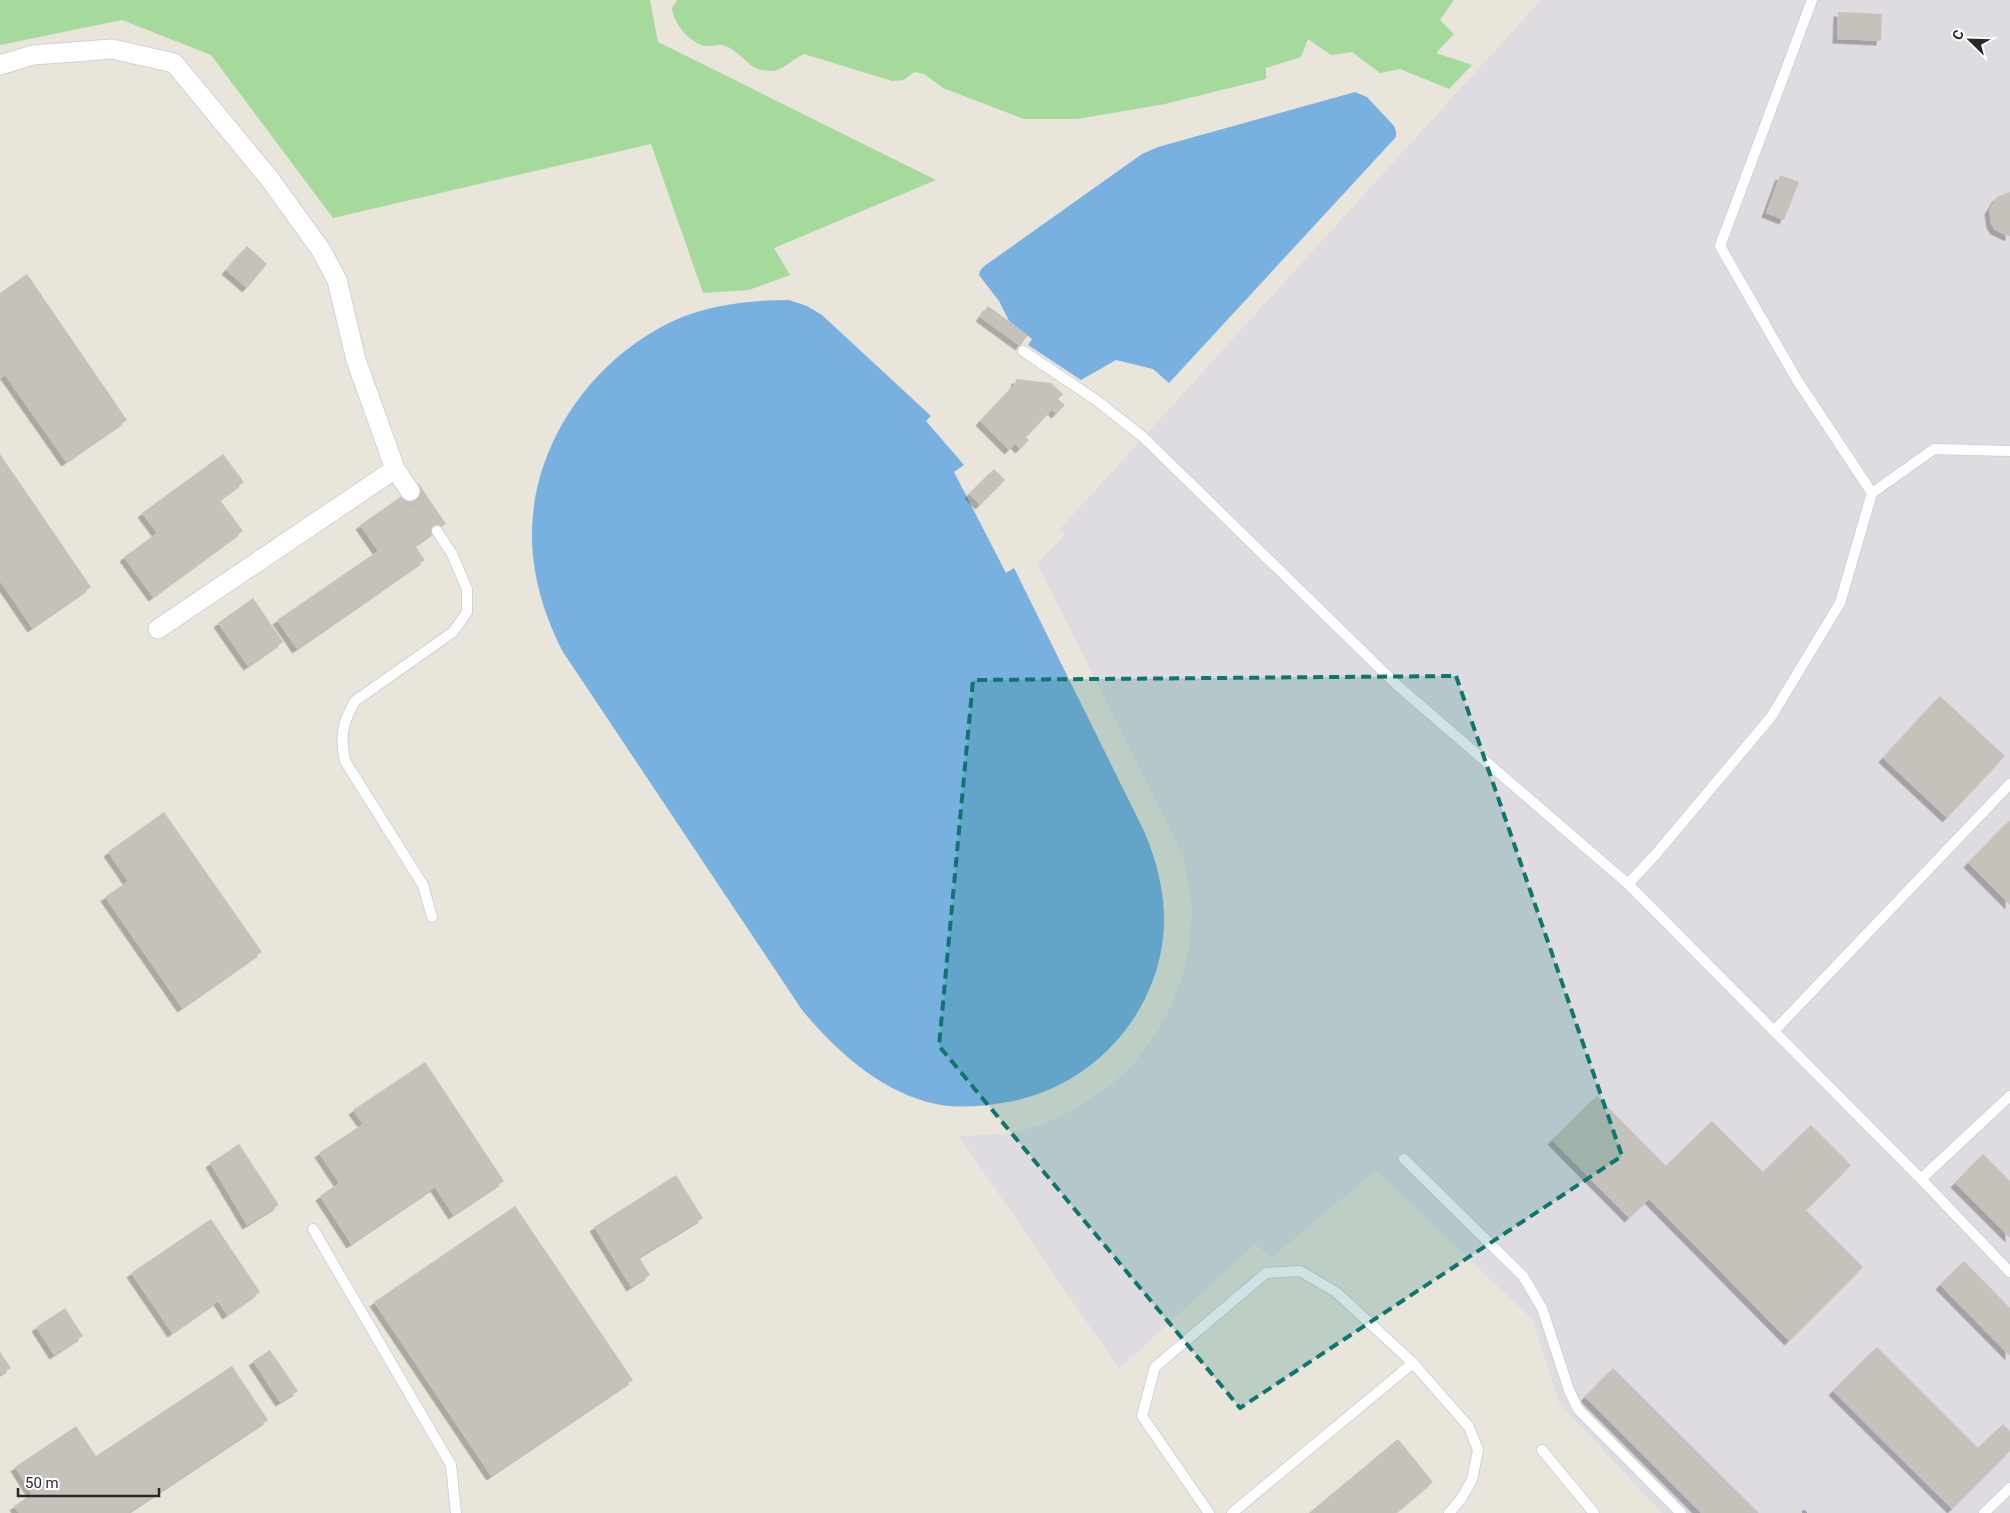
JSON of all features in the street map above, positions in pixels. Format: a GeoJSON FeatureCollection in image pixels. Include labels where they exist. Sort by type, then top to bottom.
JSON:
{"type":"FeatureCollection","features":[{"type":"Feature","properties":{"kind":"street"},"geometry":{"type":"LineString","coordinates":[[0,65],[33,55],[112,49],[174,63],[269,178],[329,264],[337,280],[356,360],[395,469],[410,490]]}},
{"type":"Feature","properties":{"kind":"street"},"geometry":{"type":"LineString","coordinates":[[158,629],[395,469]]}},
{"type":"Feature","properties":{"kind":"lane"},"geometry":{"type":"LineString","coordinates":[[1812,0],[1720,246],[1797,380],[1872,493]]}},
{"type":"Feature","properties":{"kind":"lane"},"geometry":{"type":"LineString","coordinates":[[1023,351],[1096,400],[1136,432],[1398,686],[1628,884],[1921,1179],[2010,1272]]}},
{"type":"Feature","properties":{"kind":"lane"},"geometry":{"type":"LineString","coordinates":[[1628,884],[1656,854],[1771,717],[1840,603],[1872,493],[1934,449],[2010,451]]}},
{"type":"Feature","properties":{"kind":"lane"},"geometry":{"type":"LineString","coordinates":[[432,917],[422,886],[345,760],[341,738],[345,719],[355,701],[453,632],[467,612],[467,589],[452,554],[437,531]]}},
{"type":"Feature","properties":{"kind":"lane"},"geometry":{"type":"LineString","coordinates":[[1774,1031],[2010,784]]}},
{"type":"Feature","properties":{"kind":"lane"},"geometry":{"type":"LineString","coordinates":[[1921,1179],[2010,1096]]}},
{"type":"Feature","properties":{"kind":"lane"},"geometry":{"type":"LineString","coordinates":[[1404,1158],[1523,1276],[1542,1308],[1569,1390],[1578,1408],[1681,1513]]}},
{"type":"Feature","properties":{"kind":"lane"},"geometry":{"type":"LineString","coordinates":[[313,1228],[451,1465],[456,1513]]}},
{"type":"Feature","properties":{"kind":"lane"},"geometry":{"type":"LineString","coordinates":[[1209,1513],[1142,1416],[1155,1367],[1266,1273],[1300,1271],[1336,1292],[1414,1364],[1469,1427],[1478,1450],[1472,1480],[1461,1499],[1449,1513]]}},
{"type":"Feature","properties":{"kind":"lane"},"geometry":{"type":"LineString","coordinates":[[1232,1513],[1414,1364]]}},
{"type":"Feature","properties":{"kind":"lane"},"geometry":{"type":"LineString","coordinates":[[1542,1450],[1594,1513]]}},
{"type":"Feature","properties":{"kind":"lane"},"geometry":{"type":"LineString","coordinates":[[1984,1513],[2010,1488]]}},
{"type":"Feature","properties":{"kind":"highlighted area"},"geometry":{"type":"Polygon","coordinates":[[[1456,676],[1622,1156],[1240,1408],[939,1046],[973,680],[1456,676]]]}},
{"type":"Feature","properties":{"kind":"shaded area"},"geometry":{"type":"Polygon","coordinates":[[[1541,0],[2010,0],[2010,1513],[1662,1513],[1559,1403],[1533,1320],[1376,1170],[1271,1258],[1255,1244],[1119,1369],[959,1136],[1004,1134],[1039,1126],[1073,1110],[1108,1087],[1133,1065],[1154,1036],[1169,1010],[1181,981],[1189,948],[1192,915],[1189,885],[1183,856],[1037,563],[1065,534],[1060,529],[1541,0]]]}},
{"type":"Feature","properties":{"kind":"green space"},"geometry":{"type":"Polygon","coordinates":[[[0,0],[650,0],[658,42],[936,180],[774,248],[790,275],[749,290],[703,293],[651,144],[333,218],[211,55],[122,20],[0,45],[0,0]]]}},
{"type":"Feature","properties":{"kind":"green space"},"geometry":{"type":"Polygon","coordinates":[[[677,0],[1454,0],[1440,20],[1454,34],[1436,53],[1472,65],[1449,89],[1400,69],[1380,73],[1352,52],[1331,55],[1308,39],[1301,57],[1266,68],[1266,79],[1165,104],[1077,119],[1024,119],[943,88],[924,74],[914,72],[904,80],[892,81],[804,54],[784,67],[775,70],[757,69],[728,47],[719,45],[706,46],[688,37],[675,20],[673,14],[672,8],[677,0]]]}},
{"type":"Feature","properties":{"kind":"water"},"geometry":{"type":"Polygon","coordinates":[[[1355,92],[1367,97],[1394,126],[1396,137],[1169,383],[1153,369],[1116,360],[1081,380],[1028,345],[1032,339],[1009,321],[999,301],[979,275],[983,267],[1142,154],[1158,147],[1355,92]]]}},
{"type":"Feature","properties":{"kind":"water"},"geometry":{"type":"Polygon","coordinates":[[[789,300],[807,306],[822,315],[931,416],[926,421],[964,465],[954,472],[1006,573],[1014,568],[1144,831],[1153,854],[1162,889],[1164,926],[1160,958],[1150,988],[1135,1016],[1116,1041],[1094,1063],[1068,1080],[1039,1094],[1008,1102],[981,1106],[963,1107],[936,1104],[897,1090],[879,1080],[845,1055],[802,1010],[563,652],[541,598],[532,540],[534,506],[541,473],[553,441],[570,412],[590,384],[614,360],[641,339],[685,316],[728,305],[789,300]]]}},
{"type":"Feature","properties":{"kind":"building"},"geometry":{"type":"Polygon","coordinates":[[[1838,12],[1882,14],[1881,41],[1837,39],[1838,12]]]}},
{"type":"Feature","properties":{"kind":"building"},"geometry":{"type":"Polygon","coordinates":[[[1780,175],[1799,182],[1784,220],[1766,213],[1780,175]]]}},
{"type":"Feature","properties":{"kind":"building"},"geometry":{"type":"Polygon","coordinates":[[[2010,192],[2010,236],[2008,236],[1995,230],[1991,224],[1989,210],[1997,197],[2010,192]]]}},
{"type":"Feature","properties":{"kind":"building"},"geometry":{"type":"Polygon","coordinates":[[[247,246],[267,264],[247,288],[226,270],[247,246]]]}},
{"type":"Feature","properties":{"kind":"building"},"geometry":{"type":"Polygon","coordinates":[[[27,274],[127,420],[66,462],[5,375],[0,379],[0,293],[27,274]]]}},
{"type":"Feature","properties":{"kind":"building"},"geometry":{"type":"Polygon","coordinates":[[[988,306],[1028,335],[1020,346],[980,317],[988,306]]]}},
{"type":"Feature","properties":{"kind":"building"},"geometry":{"type":"Polygon","coordinates":[[[1016,379],[1051,383],[1063,394],[1058,399],[1065,405],[1056,414],[1052,410],[1026,437],[1029,440],[1020,449],[1015,444],[1009,450],[980,421],[1015,384],[1016,379]]]}},
{"type":"Feature","properties":{"kind":"building"},"geometry":{"type":"Polygon","coordinates":[[[0,454],[91,587],[32,628],[0,581],[0,454]]]}},
{"type":"Feature","properties":{"kind":"building"},"geometry":{"type":"Polygon","coordinates":[[[223,454],[244,482],[220,500],[243,531],[153,597],[124,557],[157,533],[142,513],[223,454]]]}},
{"type":"Feature","properties":{"kind":"building"},"geometry":{"type":"Polygon","coordinates":[[[994,469],[1005,480],[980,505],[969,494],[994,469]]]}},
{"type":"Feature","properties":{"kind":"building"},"geometry":{"type":"Polygon","coordinates":[[[419,484],[446,524],[415,546],[425,560],[297,649],[277,620],[378,551],[360,525],[419,484]]]}},
{"type":"Feature","properties":{"kind":"building"},"geometry":{"type":"Polygon","coordinates":[[[253,598],[283,642],[248,666],[218,623],[253,598]]]}},
{"type":"Feature","properties":{"kind":"building"},"geometry":{"type":"Polygon","coordinates":[[[1940,696],[2005,756],[1947,818],[1883,758],[1940,696]]]}},
{"type":"Feature","properties":{"kind":"building"},"geometry":{"type":"Polygon","coordinates":[[[164,812],[262,952],[182,1008],[105,897],[128,881],[108,852],[164,812]]]}},
{"type":"Feature","properties":{"kind":"building"},"geometry":{"type":"Polygon","coordinates":[[[2010,820],[2010,905],[1968,863],[2010,820]]]}},
{"type":"Feature","properties":{"kind":"building"},"geometry":{"type":"Polygon","coordinates":[[[425,1062],[504,1181],[453,1215],[435,1187],[351,1244],[320,1196],[339,1183],[319,1153],[363,1124],[353,1110],[425,1062]]]}},
{"type":"Feature","properties":{"kind":"building"},"geometry":{"type":"Polygon","coordinates":[[[1597,1096],[1666,1166],[1712,1121],[1763,1172],[1811,1125],[1851,1165],[1806,1210],[1863,1267],[1789,1341],[1649,1199],[1629,1218],[1552,1140],[1597,1096]]]}},
{"type":"Feature","properties":{"kind":"building"},"geometry":{"type":"Polygon","coordinates":[[[239,1144],[279,1205],[247,1225],[210,1163],[239,1144]]]}},
{"type":"Feature","properties":{"kind":"building"},"geometry":{"type":"Polygon","coordinates":[[[1983,1154],[2010,1181],[2010,1238],[1955,1183],[1983,1154]]]}},
{"type":"Feature","properties":{"kind":"building"},"geometry":{"type":"Polygon","coordinates":[[[676,1175],[703,1218],[639,1257],[650,1275],[631,1287],[594,1227],[676,1175]]]}},
{"type":"Feature","properties":{"kind":"building"},"geometry":{"type":"Polygon","coordinates":[[[515,1206],[633,1380],[491,1476],[374,1302],[515,1206]]]}},
{"type":"Feature","properties":{"kind":"building"},"geometry":{"type":"Polygon","coordinates":[[[211,1219],[260,1292],[227,1315],[218,1301],[172,1333],[131,1273],[211,1219]]]}},
{"type":"Feature","properties":{"kind":"building"},"geometry":{"type":"Polygon","coordinates":[[[1964,1261],[2010,1308],[2010,1356],[1940,1285],[1964,1261]]]}},
{"type":"Feature","properties":{"kind":"building"},"geometry":{"type":"Polygon","coordinates":[[[65,1308],[83,1336],[54,1355],[36,1327],[65,1308]]]}},
{"type":"Feature","properties":{"kind":"building"},"geometry":{"type":"Polygon","coordinates":[[[1877,1347],[1978,1448],[2003,1424],[2010,1431],[2010,1451],[1952,1509],[1833,1391],[1877,1347]]]}},
{"type":"Feature","properties":{"kind":"building"},"geometry":{"type":"Polygon","coordinates":[[[270,1350],[298,1391],[280,1402],[253,1361],[270,1350]]]}},
{"type":"Feature","properties":{"kind":"building"},"geometry":{"type":"Polygon","coordinates":[[[0,1352],[11,1368],[0,1375],[0,1352]]]}},
{"type":"Feature","properties":{"kind":"building"},"geometry":{"type":"Polygon","coordinates":[[[232,1366],[268,1420],[128,1513],[19,1513],[14,1506],[32,1494],[15,1467],[76,1426],[96,1456],[232,1366]]]}},
{"type":"Feature","properties":{"kind":"building"},"geometry":{"type":"Polygon","coordinates":[[[1613,1368],[1759,1513],[1701,1513],[1585,1397],[1613,1368]]]}},
{"type":"Feature","properties":{"kind":"building"},"geometry":{"type":"Polygon","coordinates":[[[1398,1439],[1433,1482],[1396,1513],[1309,1513],[1398,1439]]]}},
{"type":"Feature","properties":{"kind":"tunnel"},"geometry":{"type":"LineString","coordinates":[[410,491],[418,503]]}}]}
